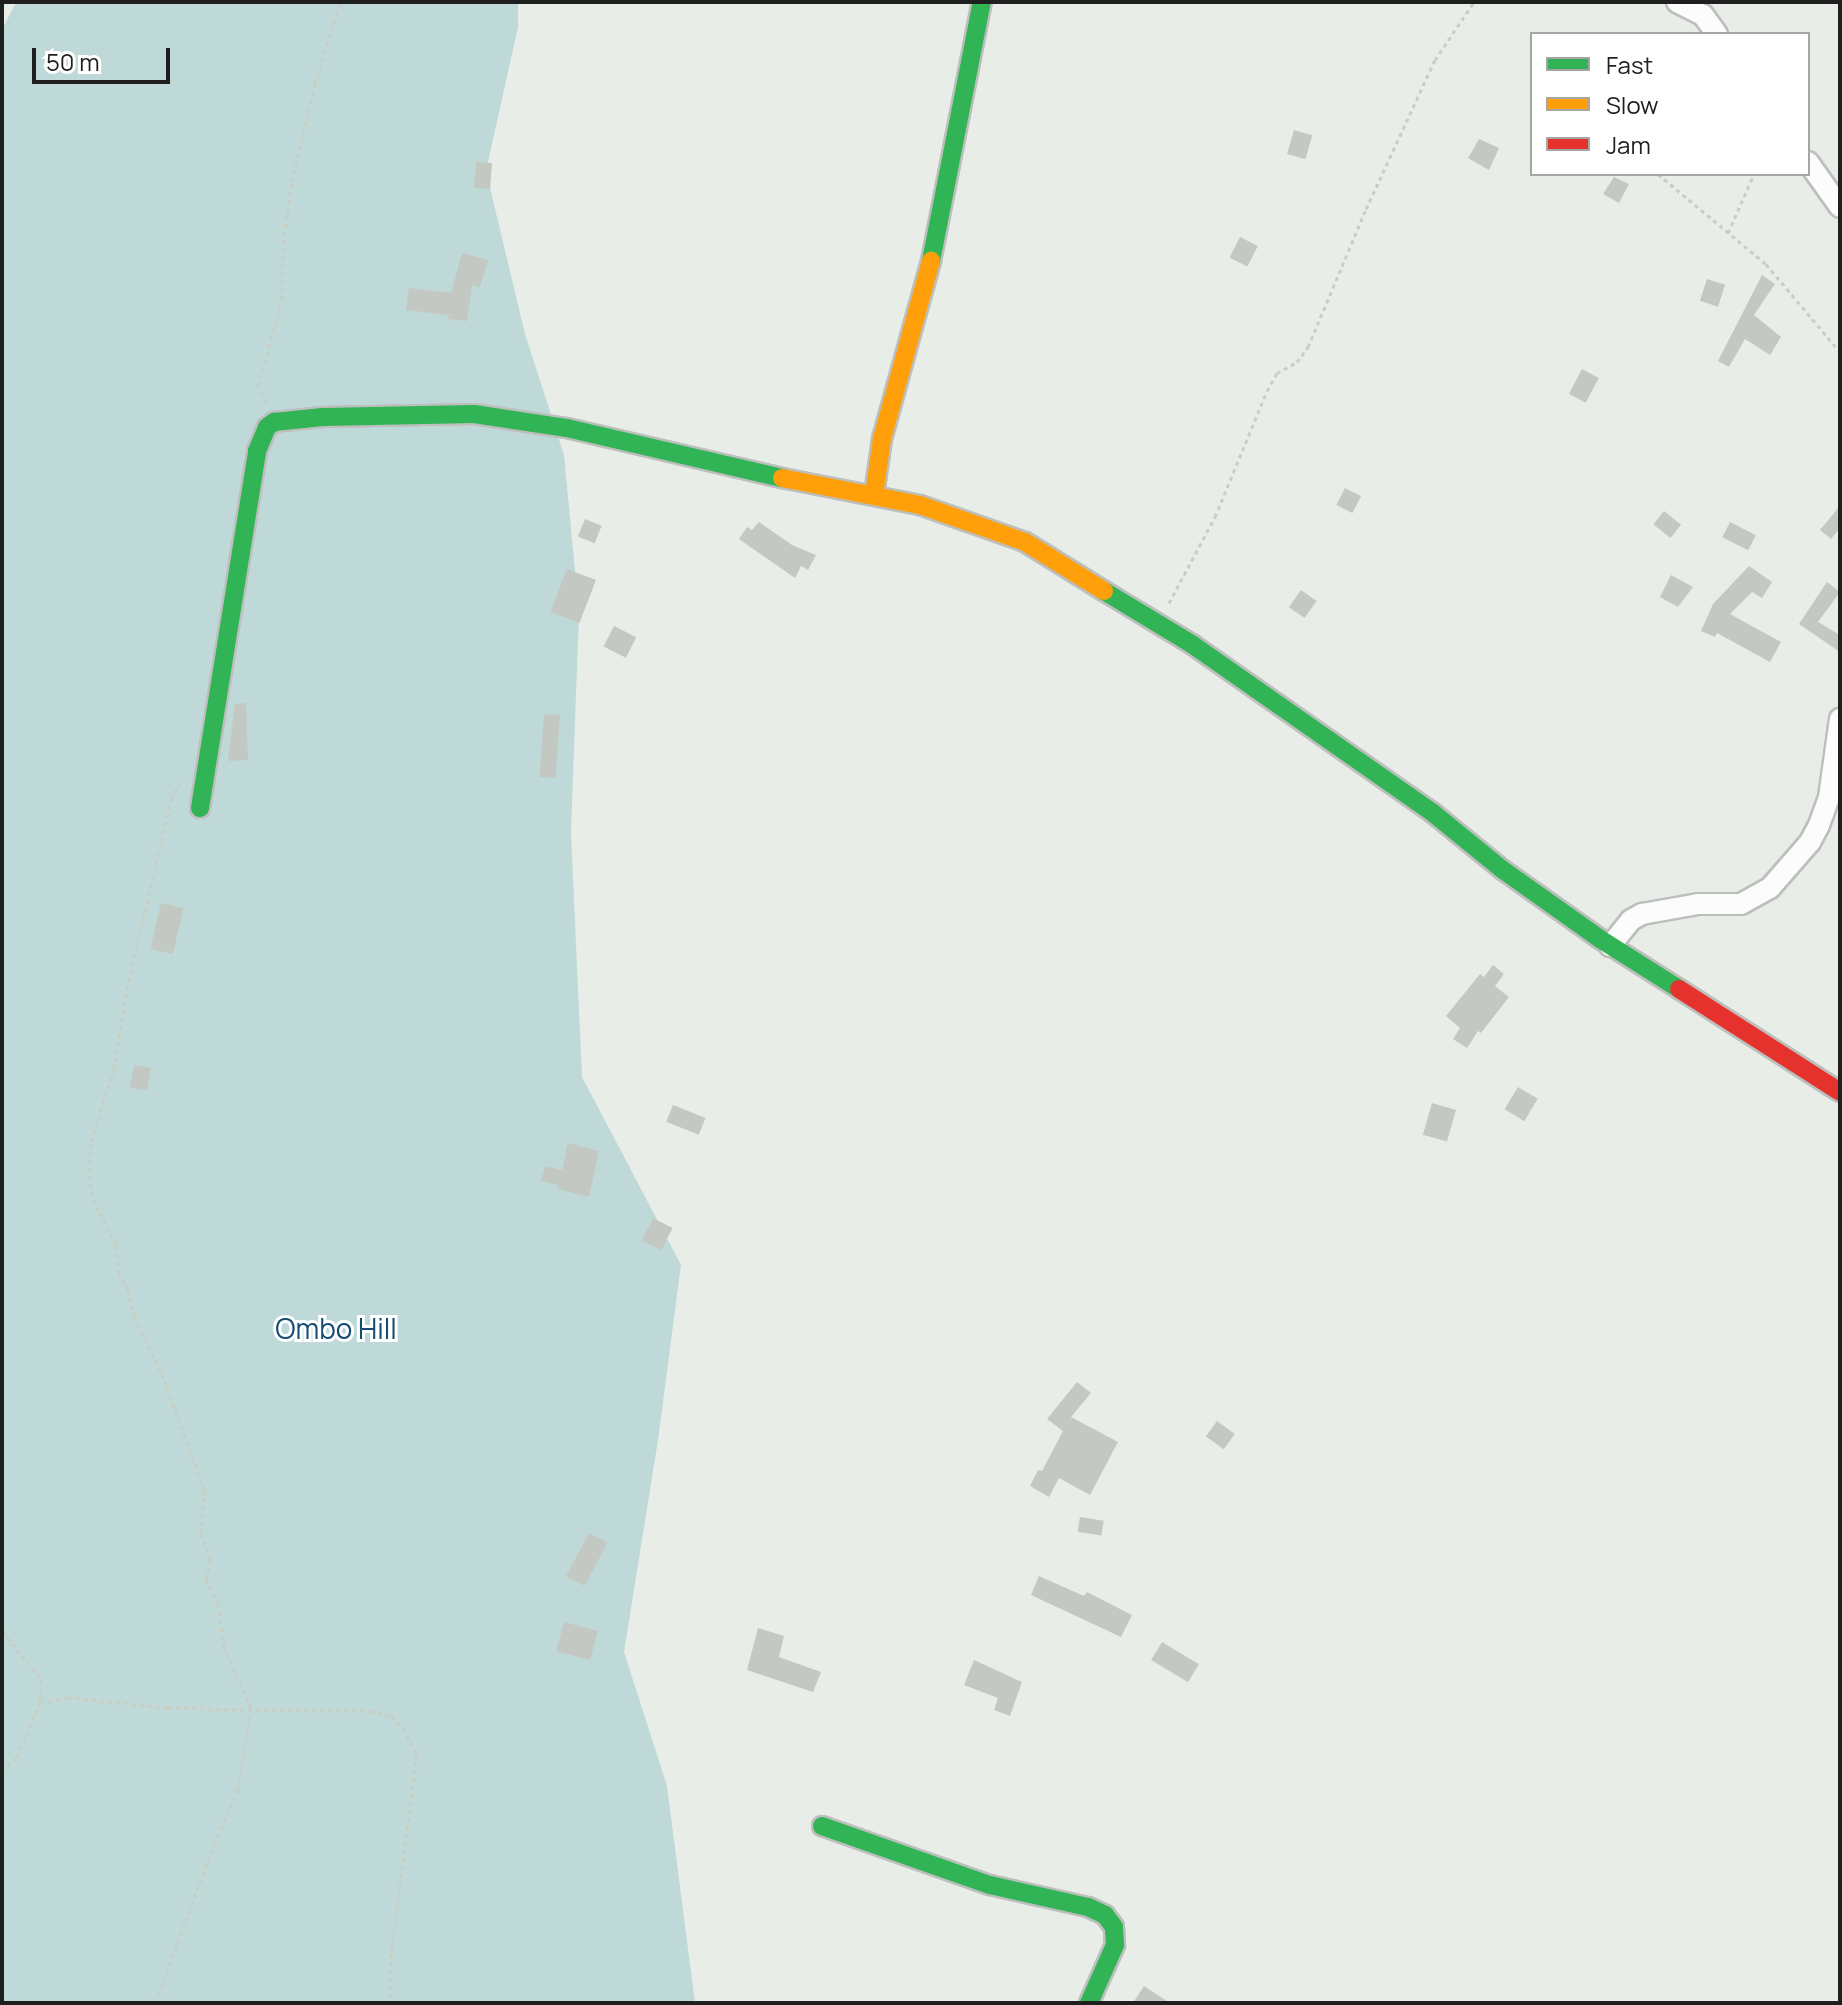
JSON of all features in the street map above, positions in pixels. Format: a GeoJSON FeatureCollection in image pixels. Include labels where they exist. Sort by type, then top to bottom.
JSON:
{"type":"FeatureCollection","features":[{"type":"Feature","properties":{"kind":"street"},"geometry":{"type":"LineString","coordinates":[[874,495],[882,439],[918,319],[941,223],[982,2]]}},
{"type":"Feature","properties":{"kind":"street"},"geometry":{"type":"LineString","coordinates":[[1677,2],[1703,15],[1716,32]]}},
{"type":"Feature","properties":{"kind":"street"},"geometry":{"type":"LineString","coordinates":[[1810,165],[1840,207]]}},
{"type":"Feature","properties":{"kind":"street"},"geometry":{"type":"LineString","coordinates":[[200,808],[262,433],[274,422],[323,417],[474,414],[567,428],[754,473],[920,505],[1011,536],[1072,568],[1156,621],[1433,813],[1503,870],[1610,946],[1840,1092]]}},
{"type":"Feature","properties":{"kind":"street"},"geometry":{"type":"LineString","coordinates":[[1610,946],[1631,920],[1642,914],[1698,904],[1741,904],[1770,888],[1810,842],[1819,825],[1829,797],[1840,719]]}},
{"type":"Feature","properties":{"kind":"street"},"geometry":{"type":"LineString","coordinates":[[822,1826],[990,1885],[1088,1907],[1105,1915],[1114,1927],[1115,1945],[1089,2003]]}},
{"type":"Feature","properties":{"kind":"path"},"geometry":{"type":"LineString","coordinates":[[274,422],[258,386],[282,299],[283,243],[302,134],[340,2]]}},
{"type":"Feature","properties":{"kind":"path"},"geometry":{"type":"LineString","coordinates":[[1156,621],[1199,552],[1277,373],[1297,362],[1308,347],[1366,209],[1435,60],[1474,2]]}},
{"type":"Feature","properties":{"kind":"path"},"geometry":{"type":"LineString","coordinates":[[1660,176],[1766,264],[1840,352]]}},
{"type":"Feature","properties":{"kind":"path"},"geometry":{"type":"LineString","coordinates":[[1728,233],[1753,176]]}},
{"type":"Feature","properties":{"kind":"path"},"geometry":{"type":"LineString","coordinates":[[156,2003],[214,1844],[238,1790],[251,1708],[224,1647],[218,1604],[206,1579],[210,1560],[201,1533],[204,1490],[161,1371],[134,1317],[128,1290],[119,1273],[116,1245],[95,1203],[89,1179],[91,1142],[114,1069],[127,989],[171,800],[184,775],[208,770]]}},
{"type":"Feature","properties":{"kind":"path"},"geometry":{"type":"LineString","coordinates":[[2,1631],[41,1679],[40,1703],[17,1757],[2,1772]]}},
{"type":"Feature","properties":{"kind":"path"},"geometry":{"type":"LineString","coordinates":[[40,1703],[68,1697],[168,1708],[370,1711],[391,1716],[403,1728],[417,1754],[391,1954],[390,2003]]}},
{"type":"Feature","properties":{"kind":"green space","name":"Ombo Hill"},"geometry":{"type":"Polygon","coordinates":[[[16,2],[518,2],[518,27],[486,171],[525,334],[564,455],[579,613],[571,833],[582,1077],[681,1265],[658,1440],[624,1652],[667,1786],[695,2003],[2,2003],[2,30],[16,2]]]}},
{"type":"Feature","properties":{"kind":"building"},"geometry":{"type":"Polygon","coordinates":[[[1294,130],[1312,135],[1305,159],[1287,154],[1294,130]]]}},
{"type":"Feature","properties":{"kind":"building"},"geometry":{"type":"Polygon","coordinates":[[[1479,139],[1499,148],[1489,170],[1468,158],[1479,139]]]}},
{"type":"Feature","properties":{"kind":"building"},"geometry":{"type":"Polygon","coordinates":[[[476,162],[492,163],[490,189],[474,188],[476,162]]]}},
{"type":"Feature","properties":{"kind":"building"},"geometry":{"type":"Polygon","coordinates":[[[1614,177],[1629,184],[1619,203],[1603,194],[1614,177]]]}},
{"type":"Feature","properties":{"kind":"building"},"geometry":{"type":"Polygon","coordinates":[[[1240,237],[1258,246],[1247,267],[1230,257],[1240,237]]]}},
{"type":"Feature","properties":{"kind":"building"},"geometry":{"type":"Polygon","coordinates":[[[462,253],[488,260],[480,287],[472,285],[467,321],[448,319],[449,315],[406,310],[409,288],[451,293],[462,253]]]}},
{"type":"Feature","properties":{"kind":"building"},"geometry":{"type":"Polygon","coordinates":[[[1762,275],[1775,284],[1754,315],[1781,337],[1770,355],[1745,339],[1729,367],[1718,361],[1762,275]]]}},
{"type":"Feature","properties":{"kind":"building"},"geometry":{"type":"Polygon","coordinates":[[[1707,279],[1725,285],[1718,307],[1700,301],[1707,279]]]}},
{"type":"Feature","properties":{"kind":"building"},"geometry":{"type":"Polygon","coordinates":[[[1582,369],[1599,378],[1586,403],[1569,394],[1582,369]]]}},
{"type":"Feature","properties":{"kind":"building"},"geometry":{"type":"Polygon","coordinates":[[[1345,488],[1361,496],[1352,513],[1336,505],[1345,488]]]}},
{"type":"Feature","properties":{"kind":"building"},"geometry":{"type":"Polygon","coordinates":[[[1840,506],[1840,528],[1831,539],[1820,530],[1840,506]]]}},
{"type":"Feature","properties":{"kind":"building"},"geometry":{"type":"Polygon","coordinates":[[[1664,511],[1681,525],[1670,538],[1653,524],[1664,511]]]}},
{"type":"Feature","properties":{"kind":"building"},"geometry":{"type":"Polygon","coordinates":[[[585,519],[602,526],[595,543],[578,537],[585,519]]]}},
{"type":"Feature","properties":{"kind":"building"},"geometry":{"type":"Polygon","coordinates":[[[759,522],[792,545],[816,555],[808,570],[801,566],[795,578],[739,539],[747,527],[752,530],[759,522]]]}},
{"type":"Feature","properties":{"kind":"building"},"geometry":{"type":"Polygon","coordinates":[[[1730,522],[1756,535],[1748,550],[1722,537],[1730,522]]]}},
{"type":"Feature","properties":{"kind":"building"},"geometry":{"type":"Polygon","coordinates":[[[1749,566],[1772,582],[1762,598],[1752,592],[1730,614],[1781,642],[1770,662],[1717,633],[1715,637],[1701,631],[1713,604],[1749,566]]]}},
{"type":"Feature","properties":{"kind":"building"},"geometry":{"type":"Polygon","coordinates":[[[567,569],[596,580],[579,623],[551,612],[567,569]]]}},
{"type":"Feature","properties":{"kind":"building"},"geometry":{"type":"Polygon","coordinates":[[[1671,575],[1693,587],[1678,607],[1660,597],[1671,575]]]}},
{"type":"Feature","properties":{"kind":"building"},"geometry":{"type":"Polygon","coordinates":[[[1827,582],[1840,592],[1818,622],[1840,635],[1840,652],[1799,624],[1827,582]]]}},
{"type":"Feature","properties":{"kind":"building"},"geometry":{"type":"Polygon","coordinates":[[[1301,590],[1317,601],[1305,618],[1289,607],[1301,590]]]}},
{"type":"Feature","properties":{"kind":"building"},"geometry":{"type":"Polygon","coordinates":[[[614,626],[636,637],[626,658],[604,646],[614,626]]]}},
{"type":"Feature","properties":{"kind":"building"},"geometry":{"type":"Polygon","coordinates":[[[246,703],[248,760],[228,761],[235,704],[246,703]]]}},
{"type":"Feature","properties":{"kind":"building"},"geometry":{"type":"Polygon","coordinates":[[[544,714],[560,715],[556,778],[540,777],[544,714]]]}},
{"type":"Feature","properties":{"kind":"building"},"geometry":{"type":"Polygon","coordinates":[[[161,903],[183,908],[173,954],[150,949],[161,903]]]}},
{"type":"Feature","properties":{"kind":"building"},"geometry":{"type":"Polygon","coordinates":[[[1493,965],[1504,974],[1495,986],[1509,997],[1467,1048],[1453,1039],[1460,1028],[1446,1016],[1480,974],[1484,977],[1493,965]]]}},
{"type":"Feature","properties":{"kind":"building"},"geometry":{"type":"Polygon","coordinates":[[[134,1065],[151,1068],[147,1091],[130,1088],[134,1065]]]}},
{"type":"Feature","properties":{"kind":"building"},"geometry":{"type":"Polygon","coordinates":[[[1518,1087],[1538,1099],[1524,1121],[1505,1109],[1518,1087]]]}},
{"type":"Feature","properties":{"kind":"building"},"geometry":{"type":"Polygon","coordinates":[[[1432,1103],[1456,1110],[1447,1142],[1423,1135],[1432,1103]]]}},
{"type":"Feature","properties":{"kind":"building"},"geometry":{"type":"Polygon","coordinates":[[[673,1105],[705,1118],[699,1135],[666,1122],[673,1105]]]}},
{"type":"Feature","properties":{"kind":"building"},"geometry":{"type":"Polygon","coordinates":[[[568,1143],[599,1151],[589,1197],[541,1181],[545,1166],[562,1170],[568,1143]]]}},
{"type":"Feature","properties":{"kind":"building"},"geometry":{"type":"Polygon","coordinates":[[[653,1218],[673,1228],[661,1250],[642,1240],[653,1218]]]}},
{"type":"Feature","properties":{"kind":"building"},"geometry":{"type":"Polygon","coordinates":[[[1077,1382],[1091,1393],[1071,1417],[1118,1442],[1090,1495],[1059,1478],[1049,1497],[1030,1486],[1038,1470],[1042,1471],[1063,1431],[1047,1419],[1077,1382]]]}},
{"type":"Feature","properties":{"kind":"building"},"geometry":{"type":"Polygon","coordinates":[[[1217,1421],[1235,1434],[1224,1449],[1206,1436],[1217,1421]]]}},
{"type":"Feature","properties":{"kind":"building"},"geometry":{"type":"Polygon","coordinates":[[[1080,1517],[1104,1521],[1101,1536],[1078,1532],[1080,1517]]]}},
{"type":"Feature","properties":{"kind":"building"},"geometry":{"type":"Polygon","coordinates":[[[589,1533],[608,1543],[585,1586],[566,1576],[589,1533]]]}},
{"type":"Feature","properties":{"kind":"building"},"geometry":{"type":"Polygon","coordinates":[[[1039,1576],[1084,1596],[1087,1592],[1132,1615],[1121,1637],[1031,1595],[1039,1576]]]}},
{"type":"Feature","properties":{"kind":"building"},"geometry":{"type":"Polygon","coordinates":[[[564,1622],[598,1631],[590,1660],[556,1651],[564,1622]]]}},
{"type":"Feature","properties":{"kind":"building"},"geometry":{"type":"Polygon","coordinates":[[[758,1628],[784,1636],[779,1657],[821,1672],[813,1692],[747,1670],[758,1628]]]}},
{"type":"Feature","properties":{"kind":"building"},"geometry":{"type":"Polygon","coordinates":[[[1162,1642],[1199,1664],[1188,1682],[1151,1660],[1162,1642]]]}},
{"type":"Feature","properties":{"kind":"building"},"geometry":{"type":"Polygon","coordinates":[[[974,1660],[1022,1682],[1010,1716],[994,1710],[998,1698],[964,1685],[974,1660]]]}},
{"type":"Feature","properties":{"kind":"building"},"geometry":{"type":"Polygon","coordinates":[[[1144,1986],[1170,2003],[1133,2003],[1144,1986]]]}},
{"type":"Feature","properties":{"kind":"traffic: fast"},"geometry":{"type":"LineString","coordinates":[[931,261],[982,2]]}},
{"type":"Feature","properties":{"kind":"traffic: fast"},"geometry":{"type":"LineString","coordinates":[[200,808],[257,451],[267,427],[274,422],[323,417],[474,414],[567,428],[782,478]]}},
{"type":"Feature","properties":{"kind":"traffic: fast"},"geometry":{"type":"LineString","coordinates":[[1104,591],[1193,645],[1433,813],[1503,870],[1600,939],[1679,989]]}},
{"type":"Feature","properties":{"kind":"traffic: fast"},"geometry":{"type":"LineString","coordinates":[[822,1826],[990,1885],[1088,1907],[1105,1915],[1114,1927],[1115,1945],[1089,2003]]}},
{"type":"Feature","properties":{"kind":"traffic: slow"},"geometry":{"type":"LineString","coordinates":[[874,495],[882,439],[931,261]]}},
{"type":"Feature","properties":{"kind":"traffic: slow"},"geometry":{"type":"LineString","coordinates":[[782,478],[920,505],[1025,542],[1104,591]]}},
{"type":"Feature","properties":{"kind":"traffic: jam"},"geometry":{"type":"LineString","coordinates":[[1679,989],[1840,1092]]}}]}
